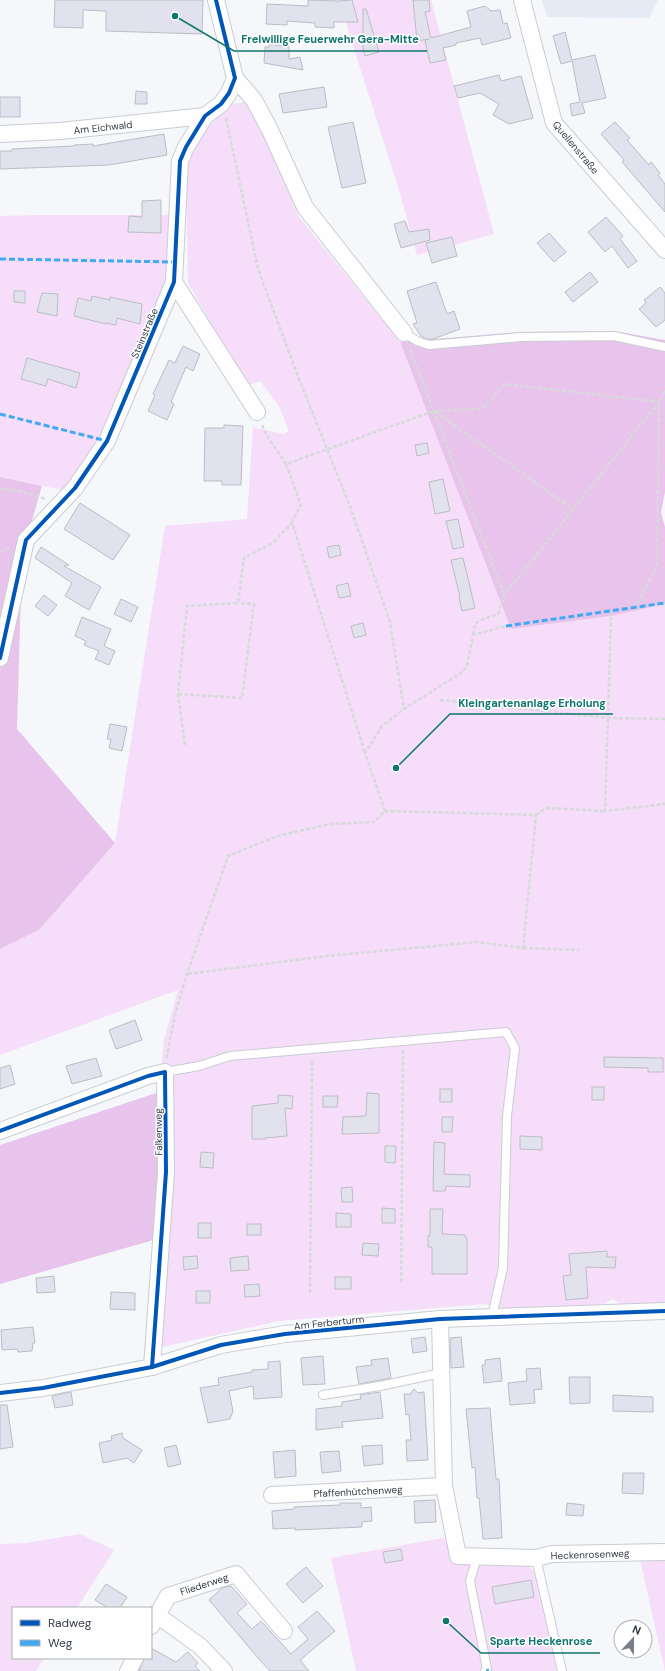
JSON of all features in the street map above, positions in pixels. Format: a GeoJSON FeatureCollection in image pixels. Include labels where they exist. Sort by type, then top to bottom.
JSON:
{"type":"FeatureCollection","features":[{"type":"Feature","properties":{"kind":"street"},"geometry":{"type":"LineString","coordinates":[[216,0],[235,78],[254,100],[258,107],[305,207],[404,333]]}},
{"type":"Feature","properties":{"kind":"street","name":"Quellenstraße"},"geometry":{"type":"LineString","coordinates":[[522,0],[554,123],[665,250]]}},
{"type":"Feature","properties":{"kind":"street","name":"Steinstraße"},"geometry":{"type":"LineString","coordinates":[[0,658],[26,540],[74,488],[107,441],[174,282],[180,162],[186,147],[206,116],[221,104],[230,93],[235,78]]}},
{"type":"Feature","properties":{"kind":"street","name":"Am Eichwald"},"geometry":{"type":"LineString","coordinates":[[0,134],[60,131],[206,116]]}},
{"type":"Feature","properties":{"kind":"street"},"geometry":{"type":"LineString","coordinates":[[174,282],[257,412]]}},
{"type":"Feature","properties":{"kind":"street"},"geometry":{"type":"LineString","coordinates":[[0,1131],[148,1076],[165,1072]]}},
{"type":"Feature","properties":{"kind":"street","name":"Falkenweg"},"geometry":{"type":"LineString","coordinates":[[152,1367],[166,1172],[165,1072]]}},
{"type":"Feature","properties":{"kind":"street","name":"Am Ferberturm"},"geometry":{"type":"LineString","coordinates":[[0,1393],[43,1388],[152,1367],[221,1346],[285,1334],[440,1319],[665,1311]]}},
{"type":"Feature","properties":{"kind":"street"},"geometry":{"type":"LineString","coordinates":[[440,1319],[444,1486],[458,1556],[536,1558]]}},
{"type":"Feature","properties":{"kind":"street","name":"Pfaffenhütchenweg"},"geometry":{"type":"LineString","coordinates":[[272,1495],[444,1486]]}},
{"type":"Feature","properties":{"kind":"street","name":"Heckenrosenweg"},"geometry":{"type":"LineString","coordinates":[[536,1558],[552,1554],[665,1552]]}},
{"type":"Feature","properties":{"kind":"street","name":"Fliederweg"},"geometry":{"type":"LineString","coordinates":[[224,1671],[200,1646],[154,1621],[168,1596],[236,1574],[284,1631]]}},
{"type":"Feature","properties":{"kind":"street"},"geometry":{"type":"LineString","coordinates":[[128,1671],[134,1659]]}},
{"type":"Feature","properties":{"kind":"lane"},"geometry":{"type":"LineString","coordinates":[[404,333],[417,341],[429,345],[521,337],[614,336],[665,347]]}},
{"type":"Feature","properties":{"kind":"lane"},"geometry":{"type":"LineString","coordinates":[[165,1072],[199,1066],[230,1056],[506,1032],[515,1048],[508,1116],[503,1268],[492,1317]]}},
{"type":"Feature","properties":{"kind":"lane"},"geometry":{"type":"LineString","coordinates":[[323,1395],[380,1386],[441,1373]]}},
{"type":"Feature","properties":{"kind":"lane"},"geometry":{"type":"LineString","coordinates":[[478,1557],[470,1581],[487,1669],[485,1671]]}},
{"type":"Feature","properties":{"kind":"lane","name":"Heckenrosenweg"},"geometry":{"type":"LineString","coordinates":[[536,1558],[562,1671]]}},
{"type":"Feature","properties":{"kind":"path"},"geometry":{"type":"LineString","coordinates":[[228,124],[258,269],[299,379],[351,509],[390,622],[404,709]]}},
{"type":"Feature","properties":{"kind":"path"},"geometry":{"type":"LineString","coordinates":[[404,333],[504,594]]}},
{"type":"Feature","properties":{"kind":"path"},"geometry":{"type":"LineString","coordinates":[[286,464],[434,411],[482,409],[505,384],[659,402]]}},
{"type":"Feature","properties":{"kind":"path"},"geometry":{"type":"LineString","coordinates":[[365,753],[382,726],[404,709],[461,673],[467,666],[475,624],[481,620],[498,614],[504,594],[659,402],[665,389]]}},
{"type":"Feature","properties":{"kind":"path"},"geometry":{"type":"LineString","coordinates":[[636,606],[657,566],[659,402]]}},
{"type":"Feature","properties":{"kind":"path"},"geometry":{"type":"LineString","coordinates":[[434,411],[573,509]]}},
{"type":"Feature","properties":{"kind":"path"},"geometry":{"type":"LineString","coordinates":[[238,603],[244,558],[273,543],[292,522],[301,505],[286,464],[267,436],[257,412]]}},
{"type":"Feature","properties":{"kind":"path"},"geometry":{"type":"LineString","coordinates":[[0,488],[20,491],[61,503]]}},
{"type":"Feature","properties":{"kind":"path"},"geometry":{"type":"LineString","coordinates":[[292,522],[365,753],[385,811]]}},
{"type":"Feature","properties":{"kind":"path"},"geometry":{"type":"LineString","coordinates":[[178,694],[242,698],[254,604],[238,603],[187,606],[178,694],[185,745]]}},
{"type":"Feature","properties":{"kind":"path"},"geometry":{"type":"LineString","coordinates":[[605,811],[609,718],[610,611]]}},
{"type":"Feature","properties":{"kind":"path"},"geometry":{"type":"LineString","coordinates":[[473,635],[506,626]]}},
{"type":"Feature","properties":{"kind":"path"},"geometry":{"type":"LineString","coordinates":[[440,700],[609,718],[665,719]]}},
{"type":"Feature","properties":{"kind":"path"},"geometry":{"type":"LineString","coordinates":[[165,1072],[174,1019],[187,974],[228,856],[277,836],[330,824],[374,822],[385,811],[536,815],[546,808],[605,811],[665,804]]}},
{"type":"Feature","properties":{"kind":"path"},"geometry":{"type":"LineString","coordinates":[[522,948],[536,815]]}},
{"type":"Feature","properties":{"kind":"path"},"geometry":{"type":"LineString","coordinates":[[187,974],[327,956],[477,942],[522,948],[579,950]]}},
{"type":"Feature","properties":{"kind":"path"},"geometry":{"type":"LineString","coordinates":[[401,1282],[403,1042]]}},
{"type":"Feature","properties":{"kind":"path"},"geometry":{"type":"LineString","coordinates":[[310,1293],[312,1049]]}},
{"type":"Feature","properties":{"kind":"shaded area"},"geometry":{"type":"Polygon","coordinates":[[[342,0],[431,0],[494,234],[417,255],[400,193],[342,11],[342,0]]]}},
{"type":"Feature","properties":{"kind":"shaded area"},"geometry":{"type":"Polygon","coordinates":[[[542,0],[658,0],[649,18],[547,17],[542,0]]]}},
{"type":"Feature","properties":{"kind":"shaded area"},"geometry":{"type":"Polygon","coordinates":[[[245,102],[268,145],[299,217],[400,342],[511,629],[611,616],[665,604],[665,1304],[623,1305],[612,1299],[604,1304],[511,1313],[485,1304],[279,1321],[158,1348],[159,1092],[164,1040],[178,990],[0,1055],[0,949],[39,930],[115,843],[165,526],[247,519],[253,427],[283,434],[289,431],[279,406],[260,381],[246,386],[188,283],[186,166],[204,132],[231,104],[245,102]]]}},
{"type":"Feature","properties":{"kind":"shaded area"},"geometry":{"type":"Polygon","coordinates":[[[170,215],[169,278],[100,441],[75,491],[0,477],[0,216],[170,215]]]}},
{"type":"Feature","properties":{"kind":"shaded area"},"geometry":{"type":"Polygon","coordinates":[[[614,331],[665,340],[665,492],[661,512],[665,527],[665,604],[611,616],[511,629],[400,342],[520,332],[614,331]]]}},
{"type":"Feature","properties":{"kind":"shaded area"},"geometry":{"type":"Polygon","coordinates":[[[0,477],[42,486],[22,555],[17,729],[115,843],[39,930],[0,949],[0,477]]]}},
{"type":"Feature","properties":{"kind":"shaded area"},"geometry":{"type":"Polygon","coordinates":[[[159,1092],[161,1190],[157,1239],[0,1284],[0,1145],[159,1092]]]}},
{"type":"Feature","properties":{"kind":"shaded area"},"geometry":{"type":"Polygon","coordinates":[[[80,1534],[114,1550],[78,1607],[12,1607],[12,1659],[43,1659],[36,1671],[0,1671],[0,1544],[26,1543],[80,1534]]]}},
{"type":"Feature","properties":{"kind":"shaded area"},"geometry":{"type":"Polygon","coordinates":[[[448,1537],[450,1561],[523,1561],[535,1572],[558,1671],[356,1671],[331,1558],[448,1537]]]}},
{"type":"Feature","properties":{"kind":"shaded area"},"geometry":{"type":"Polygon","coordinates":[[[640,1559],[665,1559],[665,1671],[640,1559]]]}},
{"type":"Feature","properties":{"kind":"building"},"geometry":{"type":"Polygon","coordinates":[[[55,0],[203,0],[202,34],[106,31],[106,11],[83,10],[83,28],[54,27],[55,0]]]}},
{"type":"Feature","properties":{"kind":"building"},"geometry":{"type":"Polygon","coordinates":[[[308,0],[352,0],[358,22],[334,22],[334,28],[315,27],[315,23],[287,21],[287,25],[266,24],[267,4],[308,6],[308,0]]]}},
{"type":"Feature","properties":{"kind":"building"},"geometry":{"type":"Polygon","coordinates":[[[413,0],[429,0],[430,11],[425,12],[431,38],[471,27],[467,11],[485,6],[491,11],[500,10],[503,24],[507,23],[511,38],[482,45],[480,38],[456,43],[456,45],[443,48],[446,60],[430,63],[425,40],[429,39],[417,41],[413,0]]]}},
{"type":"Feature","properties":{"kind":"building"},"geometry":{"type":"Polygon","coordinates":[[[363,9],[366,9],[379,52],[365,56],[363,49],[363,9]]]}},
{"type":"Feature","properties":{"kind":"building"},"geometry":{"type":"Polygon","coordinates":[[[565,32],[572,60],[595,55],[606,98],[582,103],[585,113],[572,116],[570,104],[580,102],[572,61],[561,64],[553,36],[565,32]]]}},
{"type":"Feature","properties":{"kind":"building"},"geometry":{"type":"Polygon","coordinates":[[[269,44],[289,47],[289,59],[300,57],[303,70],[264,63],[265,47],[269,47],[269,44]]]}},
{"type":"Feature","properties":{"kind":"building"},"geometry":{"type":"Polygon","coordinates":[[[499,75],[501,81],[521,76],[533,118],[509,124],[493,115],[499,104],[480,93],[458,98],[454,86],[499,75]]]}},
{"type":"Feature","properties":{"kind":"building"},"geometry":{"type":"Polygon","coordinates":[[[324,87],[327,107],[283,113],[279,94],[324,87]]]}},
{"type":"Feature","properties":{"kind":"building"},"geometry":{"type":"Polygon","coordinates":[[[136,91],[147,92],[147,104],[135,104],[136,91]]]}},
{"type":"Feature","properties":{"kind":"building"},"geometry":{"type":"Polygon","coordinates":[[[0,97],[20,97],[20,117],[0,117],[0,97]]]}},
{"type":"Feature","properties":{"kind":"building"},"geometry":{"type":"Polygon","coordinates":[[[353,122],[366,183],[342,188],[328,127],[353,122]]]}},
{"type":"Feature","properties":{"kind":"building"},"geometry":{"type":"Polygon","coordinates":[[[615,122],[630,138],[627,140],[649,165],[651,162],[660,173],[658,175],[665,184],[665,212],[622,162],[624,160],[601,134],[615,122]]]}},
{"type":"Feature","properties":{"kind":"building"},"geometry":{"type":"Polygon","coordinates":[[[164,134],[167,155],[109,165],[0,169],[0,151],[74,145],[93,144],[93,146],[164,134]]]}},
{"type":"Feature","properties":{"kind":"building"},"geometry":{"type":"Polygon","coordinates":[[[161,200],[161,233],[128,232],[129,216],[142,217],[142,201],[161,200]]]}},
{"type":"Feature","properties":{"kind":"building"},"geometry":{"type":"Polygon","coordinates":[[[606,217],[623,236],[620,239],[637,261],[628,268],[612,246],[605,252],[588,232],[606,217]]]}},
{"type":"Feature","properties":{"kind":"building"},"geometry":{"type":"Polygon","coordinates":[[[405,221],[409,232],[429,229],[430,240],[401,248],[394,224],[405,221]]]}},
{"type":"Feature","properties":{"kind":"building"},"geometry":{"type":"Polygon","coordinates":[[[549,233],[566,252],[554,262],[537,243],[549,233]]]}},
{"type":"Feature","properties":{"kind":"building"},"geometry":{"type":"Polygon","coordinates":[[[452,237],[457,256],[432,263],[426,243],[452,237]]]}},
{"type":"Feature","properties":{"kind":"building"},"geometry":{"type":"Polygon","coordinates":[[[590,272],[598,282],[573,302],[565,292],[590,272]]]}},
{"type":"Feature","properties":{"kind":"building"},"geometry":{"type":"Polygon","coordinates":[[[436,282],[447,314],[454,311],[460,329],[433,339],[427,339],[421,336],[413,324],[417,323],[407,291],[436,282]]]}},
{"type":"Feature","properties":{"kind":"building"},"geometry":{"type":"Polygon","coordinates":[[[660,287],[665,293],[665,320],[656,327],[639,309],[646,303],[644,300],[660,287]]]}},
{"type":"Feature","properties":{"kind":"building"},"geometry":{"type":"Polygon","coordinates":[[[14,291],[25,291],[25,303],[14,302],[14,291]]]}},
{"type":"Feature","properties":{"kind":"building"},"geometry":{"type":"Polygon","coordinates":[[[42,293],[58,294],[57,316],[37,312],[42,293]]]}},
{"type":"Feature","properties":{"kind":"building"},"geometry":{"type":"Polygon","coordinates":[[[92,296],[110,300],[110,297],[142,304],[140,324],[117,318],[116,325],[106,324],[74,316],[78,298],[91,301],[92,296]]]}},
{"type":"Feature","properties":{"kind":"building"},"geometry":{"type":"Polygon","coordinates":[[[183,346],[200,354],[193,371],[186,367],[171,402],[174,404],[167,420],[148,411],[155,395],[153,394],[169,360],[175,363],[183,346]]]}},
{"type":"Feature","properties":{"kind":"building"},"geometry":{"type":"Polygon","coordinates":[[[27,358],[80,373],[76,388],[48,379],[46,386],[21,379],[27,358]]]}},
{"type":"Feature","properties":{"kind":"building"},"geometry":{"type":"Polygon","coordinates":[[[224,425],[243,426],[241,485],[222,485],[222,481],[204,481],[205,428],[224,428],[224,425]]]}},
{"type":"Feature","properties":{"kind":"building"},"geometry":{"type":"Polygon","coordinates":[[[427,443],[429,453],[417,456],[415,445],[427,443]]]}},
{"type":"Feature","properties":{"kind":"building"},"geometry":{"type":"Polygon","coordinates":[[[443,479],[450,511],[435,514],[429,482],[443,479]]]}},
{"type":"Feature","properties":{"kind":"building"},"geometry":{"type":"Polygon","coordinates":[[[80,503],[130,535],[113,560],[64,529],[80,503]]]}},
{"type":"Feature","properties":{"kind":"building"},"geometry":{"type":"Polygon","coordinates":[[[458,519],[464,547],[453,549],[446,521],[458,519]]]}},
{"type":"Feature","properties":{"kind":"building"},"geometry":{"type":"Polygon","coordinates":[[[339,545],[341,555],[329,558],[327,547],[339,545]]]}},
{"type":"Feature","properties":{"kind":"building"},"geometry":{"type":"Polygon","coordinates":[[[41,547],[69,565],[64,566],[101,587],[89,610],[65,596],[72,583],[35,558],[41,547]]]}},
{"type":"Feature","properties":{"kind":"building"},"geometry":{"type":"Polygon","coordinates":[[[463,558],[475,608],[462,611],[451,560],[463,558]]]}},
{"type":"Feature","properties":{"kind":"building"},"geometry":{"type":"Polygon","coordinates":[[[348,583],[351,596],[339,598],[336,586],[348,583]]]}},
{"type":"Feature","properties":{"kind":"building"},"geometry":{"type":"Polygon","coordinates":[[[44,595],[57,605],[48,616],[35,606],[44,595]]]}},
{"type":"Feature","properties":{"kind":"building"},"geometry":{"type":"Polygon","coordinates":[[[121,599],[138,607],[131,622],[114,614],[121,599]]]}},
{"type":"Feature","properties":{"kind":"building"},"geometry":{"type":"Polygon","coordinates":[[[82,617],[111,629],[104,646],[115,651],[109,665],[95,659],[99,651],[84,645],[86,641],[75,636],[82,617]]]}},
{"type":"Feature","properties":{"kind":"building"},"geometry":{"type":"Polygon","coordinates":[[[363,623],[366,635],[354,638],[351,626],[363,623]]]}},
{"type":"Feature","properties":{"kind":"building"},"geometry":{"type":"Polygon","coordinates":[[[110,724],[127,727],[122,751],[109,748],[111,739],[107,739],[110,724]]]}},
{"type":"Feature","properties":{"kind":"building"},"geometry":{"type":"Polygon","coordinates":[[[135,1020],[142,1040],[116,1049],[109,1030],[135,1020]]]}},
{"type":"Feature","properties":{"kind":"building"},"geometry":{"type":"Polygon","coordinates":[[[604,1057],[663,1058],[663,1072],[648,1072],[648,1068],[604,1067],[604,1057]]]}},
{"type":"Feature","properties":{"kind":"building"},"geometry":{"type":"Polygon","coordinates":[[[96,1058],[102,1076],[72,1084],[66,1066],[96,1058]]]}},
{"type":"Feature","properties":{"kind":"building"},"geometry":{"type":"Polygon","coordinates":[[[10,1065],[15,1084],[0,1089],[0,1068],[10,1065]]]}},
{"type":"Feature","properties":{"kind":"building"},"geometry":{"type":"Polygon","coordinates":[[[592,1087],[604,1087],[604,1100],[592,1100],[592,1087]]]}},
{"type":"Feature","properties":{"kind":"building"},"geometry":{"type":"Polygon","coordinates":[[[440,1089],[452,1089],[452,1102],[440,1102],[440,1089]]]}},
{"type":"Feature","properties":{"kind":"building"},"geometry":{"type":"Polygon","coordinates":[[[367,1093],[379,1094],[379,1133],[342,1134],[343,1117],[366,1116],[367,1093]]]}},
{"type":"Feature","properties":{"kind":"building"},"geometry":{"type":"Polygon","coordinates":[[[278,1095],[293,1096],[292,1109],[285,1108],[287,1136],[252,1139],[252,1106],[278,1103],[278,1095]]]}},
{"type":"Feature","properties":{"kind":"building"},"geometry":{"type":"Polygon","coordinates":[[[323,1096],[338,1096],[337,1107],[323,1107],[323,1096]]]}},
{"type":"Feature","properties":{"kind":"building"},"geometry":{"type":"Polygon","coordinates":[[[442,1117],[453,1117],[452,1132],[442,1132],[442,1117]]]}},
{"type":"Feature","properties":{"kind":"building"},"geometry":{"type":"Polygon","coordinates":[[[520,1136],[542,1137],[542,1150],[520,1149],[520,1136]]]}},
{"type":"Feature","properties":{"kind":"building"},"geometry":{"type":"Polygon","coordinates":[[[434,1142],[445,1143],[444,1174],[470,1175],[470,1187],[446,1186],[445,1191],[433,1191],[434,1142]]]}},
{"type":"Feature","properties":{"kind":"building"},"geometry":{"type":"Polygon","coordinates":[[[385,1146],[396,1146],[395,1163],[385,1162],[385,1146]]]}},
{"type":"Feature","properties":{"kind":"building"},"geometry":{"type":"Polygon","coordinates":[[[201,1152],[214,1153],[213,1168],[200,1167],[201,1152]]]}},
{"type":"Feature","properties":{"kind":"building"},"geometry":{"type":"Polygon","coordinates":[[[352,1187],[353,1202],[342,1202],[341,1188],[352,1187]]]}},
{"type":"Feature","properties":{"kind":"building"},"geometry":{"type":"Polygon","coordinates":[[[382,1208],[395,1209],[395,1223],[382,1223],[382,1208]]]}},
{"type":"Feature","properties":{"kind":"building"},"geometry":{"type":"Polygon","coordinates":[[[430,1209],[443,1209],[442,1234],[465,1235],[467,1238],[467,1274],[432,1274],[432,1247],[428,1247],[428,1236],[430,1236],[430,1209]]]}},
{"type":"Feature","properties":{"kind":"building"},"geometry":{"type":"Polygon","coordinates":[[[336,1213],[351,1214],[351,1227],[336,1227],[336,1213]]]}},
{"type":"Feature","properties":{"kind":"building"},"geometry":{"type":"Polygon","coordinates":[[[198,1223],[211,1223],[211,1238],[198,1238],[198,1223]]]}},
{"type":"Feature","properties":{"kind":"building"},"geometry":{"type":"Polygon","coordinates":[[[247,1224],[261,1224],[261,1235],[247,1235],[247,1224]]]}},
{"type":"Feature","properties":{"kind":"building"},"geometry":{"type":"Polygon","coordinates":[[[363,1243],[379,1244],[378,1256],[362,1255],[363,1243]]]}},
{"type":"Feature","properties":{"kind":"building"},"geometry":{"type":"Polygon","coordinates":[[[607,1251],[607,1257],[616,1257],[615,1268],[586,1267],[588,1298],[566,1300],[563,1276],[571,1275],[569,1254],[607,1251]]]}},
{"type":"Feature","properties":{"kind":"building"},"geometry":{"type":"Polygon","coordinates":[[[197,1256],[198,1268],[184,1270],[183,1257],[197,1256]]]}},
{"type":"Feature","properties":{"kind":"building"},"geometry":{"type":"Polygon","coordinates":[[[248,1256],[249,1270],[231,1271],[230,1258],[248,1256]]]}},
{"type":"Feature","properties":{"kind":"building"},"geometry":{"type":"Polygon","coordinates":[[[54,1276],[55,1292],[37,1293],[36,1278],[54,1276]]]}},
{"type":"Feature","properties":{"kind":"building"},"geometry":{"type":"Polygon","coordinates":[[[335,1277],[351,1277],[351,1289],[335,1289],[335,1277]]]}},
{"type":"Feature","properties":{"kind":"building"},"geometry":{"type":"Polygon","coordinates":[[[259,1284],[260,1296],[245,1297],[244,1285],[259,1284]]]}},
{"type":"Feature","properties":{"kind":"building"},"geometry":{"type":"Polygon","coordinates":[[[196,1291],[210,1291],[210,1303],[196,1303],[196,1291]]]}},
{"type":"Feature","properties":{"kind":"building"},"geometry":{"type":"Polygon","coordinates":[[[111,1292],[135,1293],[135,1310],[110,1309],[111,1292]]]}},
{"type":"Feature","properties":{"kind":"building"},"geometry":{"type":"Polygon","coordinates":[[[33,1327],[35,1343],[33,1343],[32,1351],[18,1352],[17,1349],[2,1350],[1,1330],[33,1327]]]}},
{"type":"Feature","properties":{"kind":"building"},"geometry":{"type":"Polygon","coordinates":[[[425,1337],[427,1351],[413,1353],[411,1339],[425,1337]]]}},
{"type":"Feature","properties":{"kind":"building"},"geometry":{"type":"Polygon","coordinates":[[[461,1337],[464,1367],[451,1368],[450,1338],[461,1337]]]}},
{"type":"Feature","properties":{"kind":"building"},"geometry":{"type":"Polygon","coordinates":[[[323,1356],[325,1384],[303,1385],[301,1358],[323,1356]]]}},
{"type":"Feature","properties":{"kind":"building"},"geometry":{"type":"Polygon","coordinates":[[[388,1358],[391,1378],[359,1384],[356,1367],[372,1365],[371,1360],[388,1358]]]}},
{"type":"Feature","properties":{"kind":"building"},"geometry":{"type":"Polygon","coordinates":[[[500,1358],[502,1381],[484,1383],[482,1365],[485,1365],[485,1360],[500,1358]]]}},
{"type":"Feature","properties":{"kind":"building"},"geometry":{"type":"Polygon","coordinates":[[[280,1361],[282,1397],[254,1399],[253,1386],[229,1391],[233,1411],[230,1419],[208,1423],[200,1388],[219,1385],[218,1378],[252,1372],[252,1370],[268,1369],[268,1362],[280,1361]]]}},
{"type":"Feature","properties":{"kind":"building"},"geometry":{"type":"Polygon","coordinates":[[[540,1368],[542,1389],[534,1390],[535,1403],[510,1405],[508,1383],[527,1381],[526,1369],[540,1368]]]}},
{"type":"Feature","properties":{"kind":"building"},"geometry":{"type":"Polygon","coordinates":[[[569,1377],[590,1377],[590,1403],[570,1404],[569,1377]]]}},
{"type":"Feature","properties":{"kind":"building"},"geometry":{"type":"Polygon","coordinates":[[[414,1389],[418,1393],[424,1392],[428,1460],[407,1461],[406,1440],[411,1440],[409,1414],[406,1415],[404,1394],[410,1394],[414,1389]]]}},
{"type":"Feature","properties":{"kind":"building"},"geometry":{"type":"Polygon","coordinates":[[[71,1392],[73,1405],[55,1408],[52,1396],[71,1392]]]}},
{"type":"Feature","properties":{"kind":"building"},"geometry":{"type":"Polygon","coordinates":[[[380,1392],[383,1418],[342,1422],[343,1427],[316,1430],[316,1409],[342,1406],[342,1402],[361,1399],[360,1395],[380,1392]]]}},
{"type":"Feature","properties":{"kind":"building"},"geometry":{"type":"Polygon","coordinates":[[[613,1395],[653,1397],[653,1412],[613,1411],[613,1395]]]}},
{"type":"Feature","properties":{"kind":"building"},"geometry":{"type":"Polygon","coordinates":[[[0,1405],[7,1405],[13,1447],[0,1449],[0,1405]]]}},
{"type":"Feature","properties":{"kind":"building"},"geometry":{"type":"Polygon","coordinates":[[[490,1408],[496,1479],[499,1479],[502,1538],[483,1539],[479,1498],[477,1498],[475,1467],[472,1468],[466,1409],[490,1408]]]}},
{"type":"Feature","properties":{"kind":"building"},"geometry":{"type":"Polygon","coordinates":[[[122,1433],[123,1438],[142,1450],[134,1463],[127,1458],[103,1463],[99,1443],[112,1440],[111,1436],[122,1433]]]}},
{"type":"Feature","properties":{"kind":"building"},"geometry":{"type":"Polygon","coordinates":[[[176,1445],[181,1464],[168,1467],[164,1448],[176,1445]]]}},
{"type":"Feature","properties":{"kind":"building"},"geometry":{"type":"Polygon","coordinates":[[[382,1445],[383,1464],[364,1466],[362,1446],[382,1445]]]}},
{"type":"Feature","properties":{"kind":"building"},"geometry":{"type":"Polygon","coordinates":[[[295,1450],[296,1476],[275,1478],[273,1452],[295,1450]]]}},
{"type":"Feature","properties":{"kind":"building"},"geometry":{"type":"Polygon","coordinates":[[[339,1451],[341,1471],[322,1473],[320,1452],[339,1451]]]}},
{"type":"Feature","properties":{"kind":"building"},"geometry":{"type":"Polygon","coordinates":[[[623,1473],[644,1473],[643,1494],[622,1493],[623,1473]]]}},
{"type":"Feature","properties":{"kind":"building"},"geometry":{"type":"Polygon","coordinates":[[[435,1500],[436,1522],[415,1523],[414,1501],[435,1500]]]}},
{"type":"Feature","properties":{"kind":"building"},"geometry":{"type":"Polygon","coordinates":[[[340,1503],[361,1503],[361,1508],[371,1507],[372,1521],[362,1522],[362,1527],[295,1530],[295,1528],[273,1529],[272,1511],[294,1509],[294,1507],[340,1505],[340,1503]]]}},
{"type":"Feature","properties":{"kind":"building"},"geometry":{"type":"Polygon","coordinates":[[[567,1503],[584,1505],[583,1516],[566,1515],[567,1503]]]}},
{"type":"Feature","properties":{"kind":"building"},"geometry":{"type":"Polygon","coordinates":[[[401,1549],[403,1560],[385,1563],[383,1552],[401,1549]]]}},
{"type":"Feature","properties":{"kind":"building"},"geometry":{"type":"Polygon","coordinates":[[[306,1567],[323,1586],[303,1603],[286,1584],[306,1567]]]}},
{"type":"Feature","properties":{"kind":"building"},"geometry":{"type":"Polygon","coordinates":[[[531,1580],[534,1597],[495,1604],[492,1587],[531,1580]]]}},
{"type":"Feature","properties":{"kind":"building"},"geometry":{"type":"Polygon","coordinates":[[[106,1584],[127,1597],[121,1607],[106,1607],[95,1600],[106,1584]]]}},
{"type":"Feature","properties":{"kind":"building"},"geometry":{"type":"Polygon","coordinates":[[[231,1586],[247,1604],[237,1613],[252,1629],[261,1621],[291,1654],[308,1639],[298,1627],[317,1611],[335,1631],[300,1660],[309,1671],[270,1671],[209,1600],[222,1588],[231,1586]]]}},
{"type":"Feature","properties":{"kind":"building"},"geometry":{"type":"Polygon","coordinates":[[[152,1649],[176,1662],[188,1652],[198,1663],[195,1666],[200,1671],[139,1671],[144,1659],[152,1659],[152,1649]]]}},
{"type":"Feature","properties":{"kind":"marked path"},"geometry":{"type":"LineString","coordinates":[[0,259],[175,262]]}},
{"type":"Feature","properties":{"kind":"marked path"},"geometry":{"type":"LineString","coordinates":[[0,414],[107,441]]}},
{"type":"Feature","properties":{"kind":"marked path"},"geometry":{"type":"LineString","coordinates":[[506,626],[665,603]]}},
{"type":"Feature","properties":{"kind":"cycle path"},"geometry":{"type":"LineString","coordinates":[[0,658],[26,540],[75,488],[107,441],[174,282],[180,161],[186,147],[205,116],[221,104],[229,93],[235,78],[216,0]]}},
{"type":"Feature","properties":{"kind":"cycle path"},"geometry":{"type":"LineString","coordinates":[[0,1131],[148,1076],[165,1072],[166,1172],[152,1367]]}},
{"type":"Feature","properties":{"kind":"cycle path"},"geometry":{"type":"LineString","coordinates":[[0,1393],[43,1388],[152,1367],[221,1345],[285,1334],[440,1319],[665,1311]]}},
{"type":"Feature","properties":{"kind":"place","name":"Freiwillige Feuerwehr Gera-Mitte"},"geometry":{"type":"Point","coordinates":[175,16]}},
{"type":"Feature","properties":{"kind":"place","name":"Kleingartenanlage Erholung"},"geometry":{"type":"Point","coordinates":[396,768]}},
{"type":"Feature","properties":{"kind":"place","name":"Sparte Heckenrose"},"geometry":{"type":"Point","coordinates":[446,1621]}}]}
